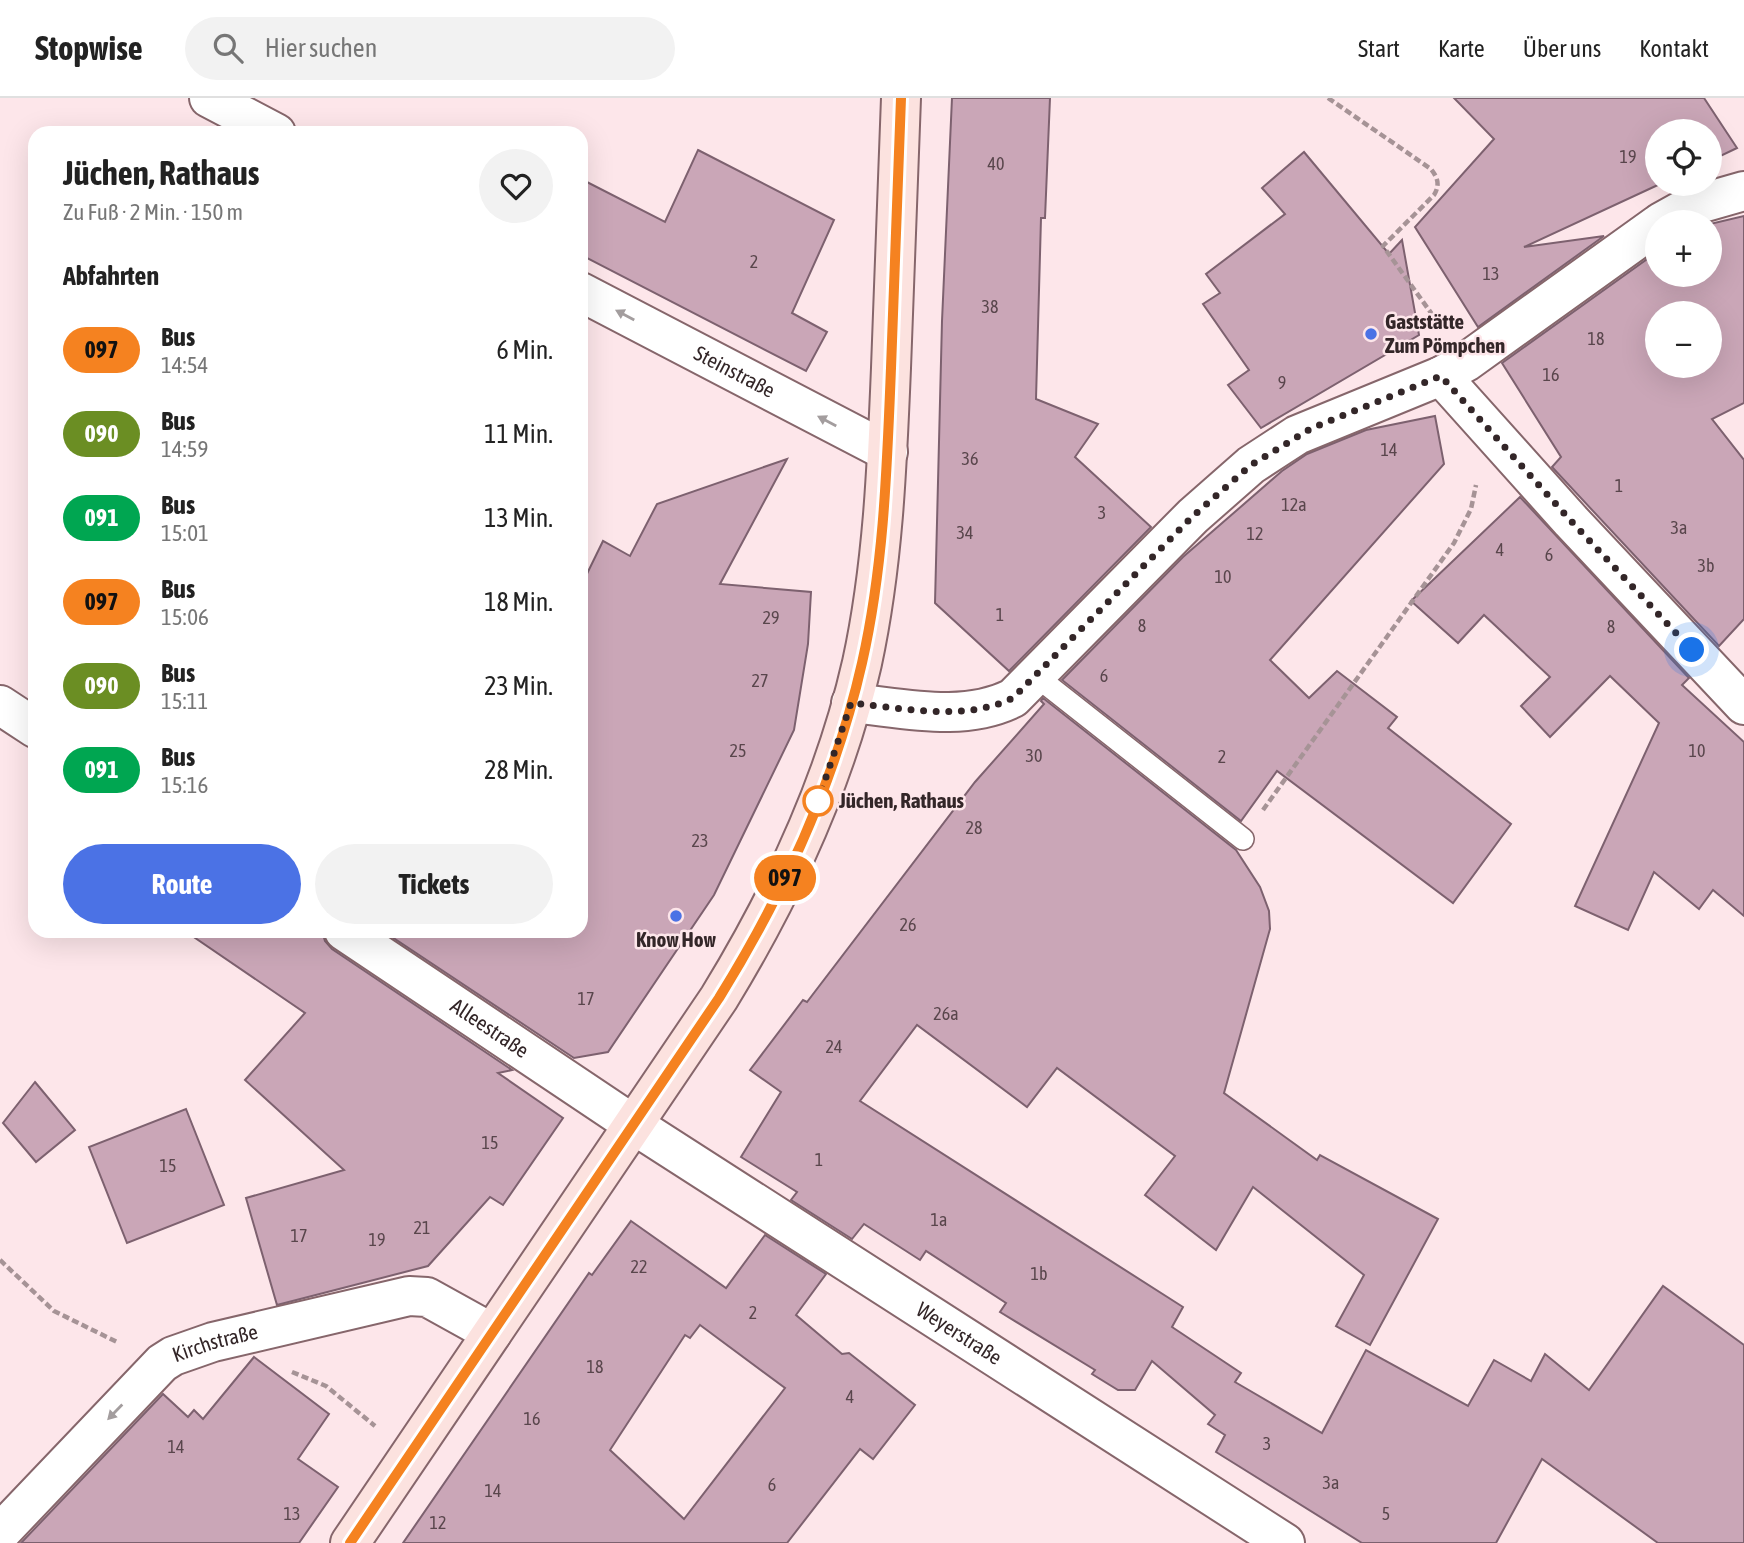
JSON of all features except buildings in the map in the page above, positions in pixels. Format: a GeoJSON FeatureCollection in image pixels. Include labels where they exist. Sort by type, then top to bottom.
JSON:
{"type":"FeatureCollection","features":[{"type":"Feature","properties":{"kind":"main road"},"geometry":{"type":"LineString","coordinates":[[350,1543],[719,998],[765,920],[811,820],[851,703],[876,584],[888,452],[901,98]]}},
{"type":"Feature","properties":{"kind":"street"},"geometry":{"type":"LineString","coordinates":[[209,98],[263,126]]}},
{"type":"Feature","properties":{"kind":"street"},"geometry":{"type":"LineString","coordinates":[[1683,210],[1744,191]]}},
{"type":"Feature","properties":{"kind":"street"},"geometry":{"type":"LineString","coordinates":[[851,703],[970,712],[991,708],[1013,698],[1193,516],[1251,465],[1307,431],[1453,369],[1645,234]]}},
{"type":"Feature","properties":{"kind":"street","name":"Steinstraße"},"geometry":{"type":"LineString","coordinates":[[588,296],[888,452]]}},
{"type":"Feature","properties":{"kind":"street"},"geometry":{"type":"LineString","coordinates":[[1453,369],[1571,521],[1744,705]]}},
{"type":"Feature","properties":{"kind":"street"},"geometry":{"type":"LineString","coordinates":[[0,705],[28,723]]}},
{"type":"Feature","properties":{"kind":"street","name":"Alleestraße"},"geometry":{"type":"LineString","coordinates":[[354,938],[634,1125]]}},
{"type":"Feature","properties":{"kind":"street","name":"Weyerstraße"},"geometry":{"type":"LineString","coordinates":[[634,1125],[1285,1543]]}},
{"type":"Feature","properties":{"kind":"street","name":"Kirchstraße"},"geometry":{"type":"LineString","coordinates":[[0,1533],[162,1363],[185,1351],[261,1330],[408,1296],[427,1297],[492,1333]]}},
{"type":"Feature","properties":{"kind":"lane"},"geometry":{"type":"LineString","coordinates":[[1036,676],[1242,839]]}},
{"type":"Feature","properties":{"kind":"path"},"geometry":{"type":"LineString","coordinates":[[1328,98],[1431,169],[1436,176],[1438,184],[1434,195],[1383,246],[1453,369]]}},
{"type":"Feature","properties":{"kind":"path"},"geometry":{"type":"LineString","coordinates":[[1242,839],[1454,542],[1471,509],[1477,477]]}},
{"type":"Feature","properties":{"kind":"path"},"geometry":{"type":"LineString","coordinates":[[0,1260],[43,1302],[65,1318],[162,1363]]}},
{"type":"Feature","properties":{"kind":"path"},"geometry":{"type":"LineString","coordinates":[[261,1330],[286,1368],[326,1386],[410,1454]]}},
{"type":"Feature","properties":{"kind":"bus line","name":"097"},"geometry":{"type":"LineString","coordinates":[[350,1543],[735,973],[765,920],[815,810],[861,666],[876,584],[888,452],[901,98]]}},
{"type":"Feature","properties":{"kind":"place","name":"Gaststätte Zum Pömpchen"},"geometry":{"type":"Point","coordinates":[1371,334]}},
{"type":"Feature","properties":{"kind":"place","name":"Jüchen, Rathaus"},"geometry":{"type":"Point","coordinates":[818,801]}},
{"type":"Feature","properties":{"kind":"place","name":"Know How"},"geometry":{"type":"Point","coordinates":[676,916]}},
{"type":"Feature","properties":{"kind":"route"},"geometry":{"type":"LineString","coordinates":[[818,801],[851,703],[970,712],[991,708],[1013,698],[1193,516],[1251,465],[1297,435],[1441,376],[1692,650]]}}]}
